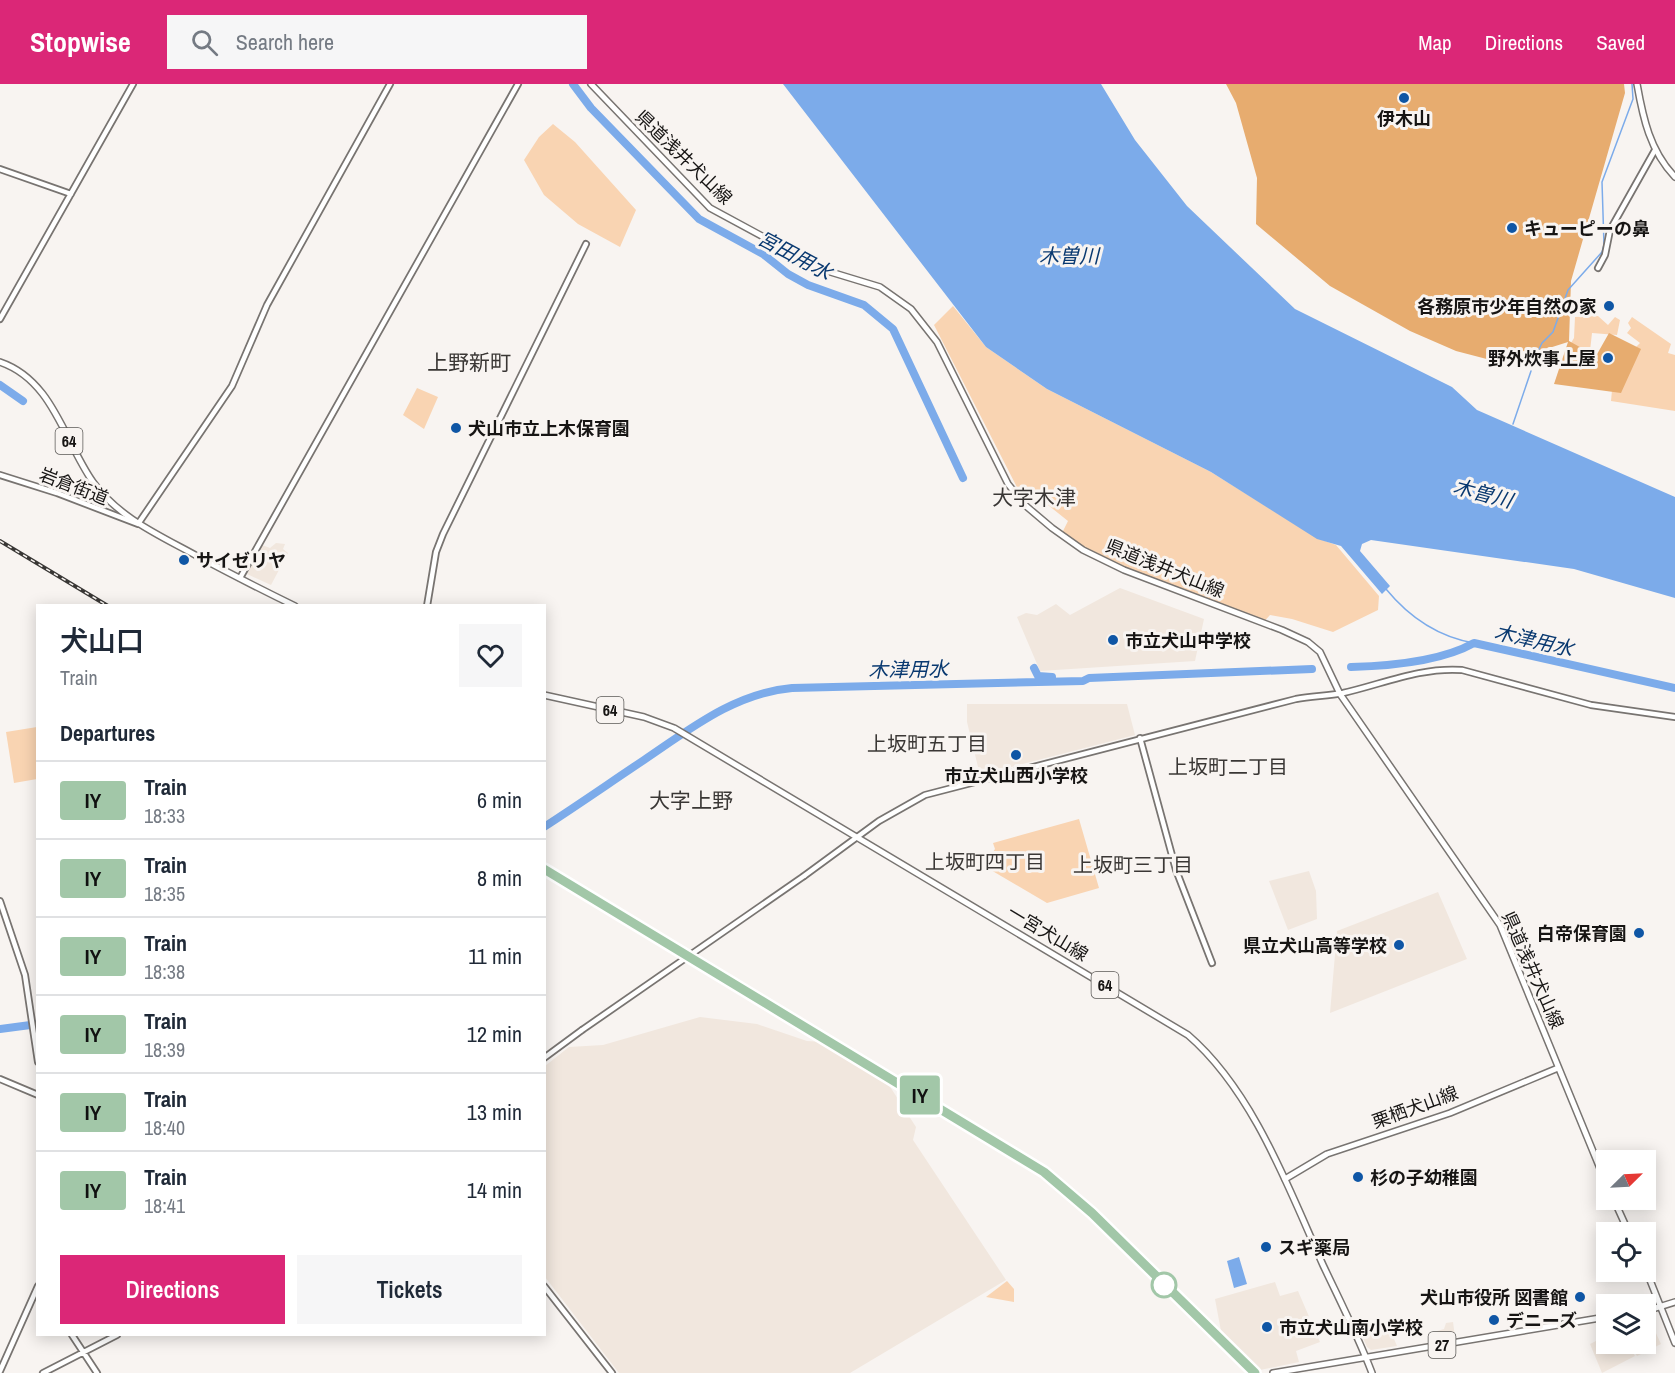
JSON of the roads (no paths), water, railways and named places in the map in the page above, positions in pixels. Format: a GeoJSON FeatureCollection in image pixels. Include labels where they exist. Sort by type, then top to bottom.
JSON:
{"type":"FeatureCollection","features":[{"type":"Feature","properties":{"kind":"main road","name":"県道浅井犬山線"},"geometry":{"type":"LineString","coordinates":[[591,84],[710,208],[771,241],[801,264],[880,288],[911,309],[937,342],[1008,484],[1026,506],[1052,528],[1083,550],[1124,570],[1308,642],[1324,658],[1340,694],[1500,925],[1596,1159]]}},
{"type":"Feature","properties":{"kind":"main road"},"geometry":{"type":"LineString","coordinates":[[1637,84],[1645,122],[1655,150],[1675,177]]}},
{"type":"Feature","properties":{"kind":"main road","name":"64"},"geometry":{"type":"LineString","coordinates":[[0,362],[14,368],[38,386],[94,484],[124,515],[291,604]]}},
{"type":"Feature","properties":{"kind":"main road","name":"一宮犬山線"},"geometry":{"type":"LineString","coordinates":[[546,695],[644,717],[674,728],[1188,1035],[1215,1061],[1229,1079],[1285,1179],[1372,1373]]}},
{"type":"Feature","properties":{"kind":"main road","name":"栗栖犬山線"},"geometry":{"type":"LineString","coordinates":[[1285,1179],[1327,1154],[1450,1113],[1558,1068]]}},
{"type":"Feature","properties":{"kind":"main road"},"geometry":{"type":"LineString","coordinates":[[1651,1282],[1675,1342]]}},
{"type":"Feature","properties":{"kind":"main road"},"geometry":{"type":"LineString","coordinates":[[1656,1309],[1675,1302]]}},
{"type":"Feature","properties":{"kind":"main road","name":"27"},"geometry":{"type":"LineString","coordinates":[[1276,1372],[1596,1319]]}},
{"type":"Feature","properties":{"kind":"street"},"geometry":{"type":"LineString","coordinates":[[0,319],[133,84]]}},
{"type":"Feature","properties":{"kind":"street"},"geometry":{"type":"LineString","coordinates":[[138,524],[228,393],[267,304],[390,84]]}},
{"type":"Feature","properties":{"kind":"street"},"geometry":{"type":"LineString","coordinates":[[240,578],[519,84]]}},
{"type":"Feature","properties":{"kind":"street"},"geometry":{"type":"LineString","coordinates":[[1598,268],[1605,255],[1610,231],[1655,150]]}},
{"type":"Feature","properties":{"kind":"street"},"geometry":{"type":"LineString","coordinates":[[0,169],[71,194]]}},
{"type":"Feature","properties":{"kind":"street"},"geometry":{"type":"LineString","coordinates":[[427,604],[436,552],[443,534],[586,244]]}},
{"type":"Feature","properties":{"kind":"street","name":"岩倉街道"},"geometry":{"type":"LineString","coordinates":[[0,475],[57,493],[138,524]]}},
{"type":"Feature","properties":{"kind":"street"},"geometry":{"type":"LineString","coordinates":[[546,1057],[804,876],[857,836],[906,804],[925,795],[1296,699],[1340,694],[1417,672],[1441,669],[1491,677],[1608,708],[1675,717]]}},
{"type":"Feature","properties":{"kind":"street"},"geometry":{"type":"LineString","coordinates":[[1140,738],[1176,870],[1212,963]]}},
{"type":"Feature","properties":{"kind":"street"},"geometry":{"type":"LineString","coordinates":[[0,902],[25,975],[36,1046]]}},
{"type":"Feature","properties":{"kind":"street"},"geometry":{"type":"LineString","coordinates":[[0,1079],[36,1094]]}},
{"type":"Feature","properties":{"kind":"street"},"geometry":{"type":"LineString","coordinates":[[546,1289],[612,1373]]}},
{"type":"Feature","properties":{"kind":"street"},"geometry":{"type":"LineString","coordinates":[[0,1371],[36,1290]]}},
{"type":"Feature","properties":{"kind":"street"},"geometry":{"type":"LineString","coordinates":[[73,1336],[82,1353],[98,1373]]}},
{"type":"Feature","properties":{"kind":"street"},"geometry":{"type":"LineString","coordinates":[[43,1373],[115,1336]]}},
{"type":"Feature","properties":{"kind":"water","name":"木曽川"},"geometry":{"type":"Polygon","coordinates":[[[783,84],[1101,84],[1135,140],[1187,206],[1295,309],[1452,387],[1477,410],[1675,497],[1675,598],[1574,569],[1371,540],[1362,544],[1360,551],[1390,586],[1382,594],[1341,546],[1317,539],[1211,472],[1047,389],[986,347],[783,84]]]}},
{"type":"Feature","properties":{"kind":"water"},"geometry":{"type":"Polygon","coordinates":[[[1239,1257],[1247,1284],[1234,1288],[1227,1261],[1239,1257]]]}},
{"type":"Feature","properties":{"kind":"waterway","name":"宮田用水"},"geometry":{"type":"LineString","coordinates":[[573,84],[591,108],[699,219],[763,254],[788,274],[808,285],[864,305],[893,329],[963,478]]}},
{"type":"Feature","properties":{"kind":"waterway"},"geometry":{"type":"LineString","coordinates":[[1536,355],[1542,343],[1553,332],[1568,290],[1602,252],[1604,245],[1602,182],[1633,99],[1632,84]]}},
{"type":"Feature","properties":{"kind":"waterway"},"geometry":{"type":"LineString","coordinates":[[1513,424],[1531,371]]}},
{"type":"Feature","properties":{"kind":"waterway"},"geometry":{"type":"LineString","coordinates":[[0,385],[23,401]]}},
{"type":"Feature","properties":{"kind":"waterway"},"geometry":{"type":"LineString","coordinates":[[1386,589],[1415,617],[1437,631],[1474,643]]}},
{"type":"Feature","properties":{"kind":"waterway","name":"木津用水"},"geometry":{"type":"LineString","coordinates":[[1351,667],[1398,664],[1431,658],[1474,643],[1675,688]]}},
{"type":"Feature","properties":{"kind":"waterway","name":"宮田用水"},"geometry":{"type":"LineString","coordinates":[[1034,668],[1038,676],[1052,677]]}},
{"type":"Feature","properties":{"kind":"waterway","name":"木津用水"},"geometry":{"type":"LineString","coordinates":[[546,826],[714,714],[751,697],[771,691],[792,688],[1083,681],[1089,678],[1312,669]]}},
{"type":"Feature","properties":{"kind":"waterway","name":"木津用水"},"geometry":{"type":"LineString","coordinates":[[0,1029],[36,1024]]}},
{"type":"Feature","properties":{"kind":"railway"},"geometry":{"type":"LineString","coordinates":[[0,541],[105,604]]}},
{"type":"Feature","properties":{"kind":"railway"},"geometry":{"type":"LineString","coordinates":[[546,868],[1035,1162],[1098,1215],[1259,1373]]}},
{"type":"Feature","properties":{"kind":"train","name":"IY"},"geometry":{"type":"LineString","coordinates":[[546,870],[966,1122],[1044,1172],[1092,1213],[1255,1373]]}},
{"type":"Feature","properties":{"kind":"place","name":"伊木山"},"geometry":{"type":"Point","coordinates":[1404,98]}},
{"type":"Feature","properties":{"kind":"place","name":"キューピーの鼻"},"geometry":{"type":"Point","coordinates":[1512,228]}},
{"type":"Feature","properties":{"kind":"place","name":"各務原市少年自然の家"},"geometry":{"type":"Point","coordinates":[1609,306]}},
{"type":"Feature","properties":{"kind":"place","name":"野外炊事上屋"},"geometry":{"type":"Point","coordinates":[1608,358]}},
{"type":"Feature","properties":{"kind":"place","name":"犬山市立上木保育園"},"geometry":{"type":"Point","coordinates":[456,428]}},
{"type":"Feature","properties":{"kind":"place","name":"サイゼリヤ"},"geometry":{"type":"Point","coordinates":[184,560]}},
{"type":"Feature","properties":{"kind":"place","name":"市立犬山中学校"},"geometry":{"type":"Point","coordinates":[1113,640]}},
{"type":"Feature","properties":{"kind":"place","name":"市立犬山西小学校"},"geometry":{"type":"Point","coordinates":[1016,755]}},
{"type":"Feature","properties":{"kind":"place","name":"白帝保育園"},"geometry":{"type":"Point","coordinates":[1639,933]}},
{"type":"Feature","properties":{"kind":"place","name":"県立犬山高等学校"},"geometry":{"type":"Point","coordinates":[1399,945]}},
{"type":"Feature","properties":{"kind":"place","name":"杉の子幼稚園"},"geometry":{"type":"Point","coordinates":[1358,1177]}},
{"type":"Feature","properties":{"kind":"place","name":"スギ薬局"},"geometry":{"type":"Point","coordinates":[1266,1247]}},
{"type":"Feature","properties":{"kind":"place","name":"犬山市役所 図書館"},"geometry":{"type":"Point","coordinates":[1580,1297]}},
{"type":"Feature","properties":{"kind":"place","name":"デニーズ"},"geometry":{"type":"Point","coordinates":[1494,1320]}},
{"type":"Feature","properties":{"kind":"place","name":"市立犬山南小学校"},"geometry":{"type":"Point","coordinates":[1267,1327]}},
{"type":"Feature","properties":{"kind":"district","name":"上野新町"},"geometry":{"type":"Point","coordinates":[469,362]}},
{"type":"Feature","properties":{"kind":"district","name":"大字木津"},"geometry":{"type":"Point","coordinates":[1034,497]}},
{"type":"Feature","properties":{"kind":"district","name":"上坂町五丁目"},"geometry":{"type":"Point","coordinates":[927,743]}},
{"type":"Feature","properties":{"kind":"district","name":"上坂町二丁目"},"geometry":{"type":"Point","coordinates":[1228,766]}},
{"type":"Feature","properties":{"kind":"district","name":"大字上野"},"geometry":{"type":"Point","coordinates":[691,800]}},
{"type":"Feature","properties":{"kind":"district","name":"上坂町四丁目"},"geometry":{"type":"Point","coordinates":[985,861]}},
{"type":"Feature","properties":{"kind":"district","name":"上坂町三丁目"},"geometry":{"type":"Point","coordinates":[1133,864]}}]}
